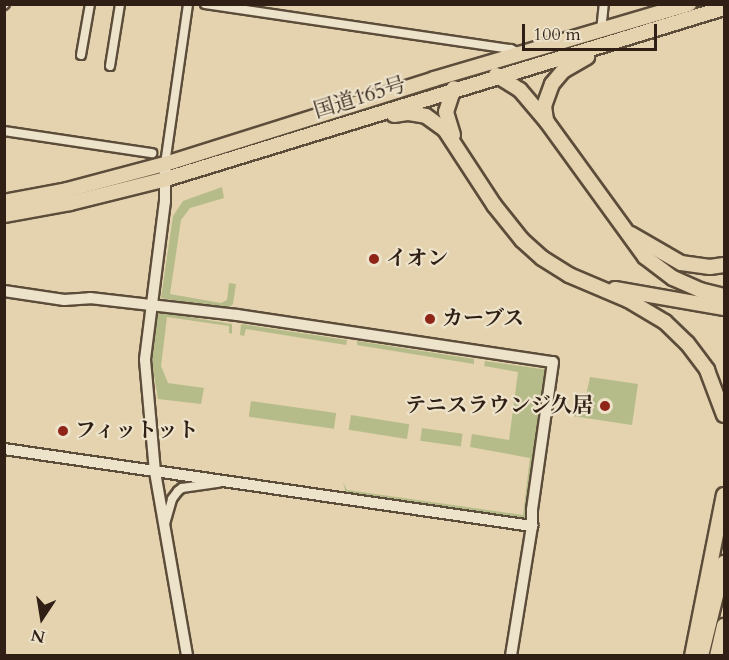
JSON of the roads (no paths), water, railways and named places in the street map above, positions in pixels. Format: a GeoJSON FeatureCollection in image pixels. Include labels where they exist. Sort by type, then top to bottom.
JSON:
{"type":"FeatureCollection","features":[{"type":"Feature","properties":{"kind":"highway","name":"国道165号"},"geometry":{"type":"LineString","coordinates":[[4,215],[70,203],[470,69],[689,4]]}},
{"type":"Feature","properties":{"kind":"highway","name":"国道165号"},"geometry":{"type":"LineString","coordinates":[[4,202],[166,172],[302,137],[724,8]]}},
{"type":"Feature","properties":{"kind":"highway"},"geometry":{"type":"LineString","coordinates":[[546,122],[545,98],[557,78],[576,63],[616,42]]}},
{"type":"Feature","properties":{"kind":"highway"},"geometry":{"type":"LineString","coordinates":[[724,296],[700,290],[661,269],[645,257],[520,90],[501,76],[470,69],[450,92],[447,120],[456,143],[474,176],[522,240],[542,258],[569,275],[596,285],[656,317],[687,343],[707,370],[724,415]]}},
{"type":"Feature","properties":{"kind":"highway"},"geometry":{"type":"LineString","coordinates":[[302,137],[386,116],[409,113],[426,116],[456,143]]}},
{"type":"Feature","properties":{"kind":"highway"},"geometry":{"type":"LineString","coordinates":[[622,228],[681,263],[710,267],[724,265]]}},
{"type":"Feature","properties":{"kind":"highway"},"geometry":{"type":"LineString","coordinates":[[596,285],[724,308]]}},
{"type":"Feature","properties":{"kind":"highway"},"geometry":{"type":"LineString","coordinates":[[692,656],[724,495]]}},
{"type":"Feature","properties":{"kind":"highway"},"geometry":{"type":"LineString","coordinates":[[701,656],[724,563]]}},
{"type":"Feature","properties":{"kind":"highway"},"geometry":{"type":"LineString","coordinates":[[717,656],[724,626]]}},
{"type":"Feature","properties":{"kind":"street"},"geometry":{"type":"LineString","coordinates":[[81,55],[90,4]]}},
{"type":"Feature","properties":{"kind":"street"},"geometry":{"type":"LineString","coordinates":[[110,66],[120,4]]}},
{"type":"Feature","properties":{"kind":"street"},"geometry":{"type":"LineString","coordinates":[[187,656],[155,472],[145,360],[188,4]]}},
{"type":"Feature","properties":{"kind":"street"},"geometry":{"type":"LineString","coordinates":[[205,4],[511,49],[522,55]]}},
{"type":"Feature","properties":{"kind":"street"},"geometry":{"type":"LineString","coordinates":[[600,32],[604,4]]}},
{"type":"Feature","properties":{"kind":"street"},"geometry":{"type":"LineString","coordinates":[[4,131],[152,153]]}},
{"type":"Feature","properties":{"kind":"street"},"geometry":{"type":"LineString","coordinates":[[4,291],[64,300],[90,298],[150,305],[553,362],[532,510],[532,526],[511,656]]}},
{"type":"Feature","properties":{"kind":"street"},"geometry":{"type":"LineString","coordinates":[[4,449],[532,526]]}},
{"type":"Feature","properties":{"kind":"street"},"geometry":{"type":"LineString","coordinates":[[165,525],[172,499],[182,488],[226,483]]}},
{"type":"Feature","properties":{"kind":"place","name":"イオン"},"geometry":{"type":"Point","coordinates":[374,259]}},
{"type":"Feature","properties":{"kind":"place","name":"カーブス"},"geometry":{"type":"Point","coordinates":[430,319]}},
{"type":"Feature","properties":{"kind":"place","name":"テニスラウンジ久居"},"geometry":{"type":"Point","coordinates":[605,406]}},
{"type":"Feature","properties":{"kind":"place","name":"フィットット"},"geometry":{"type":"Point","coordinates":[63,431]}}]}
